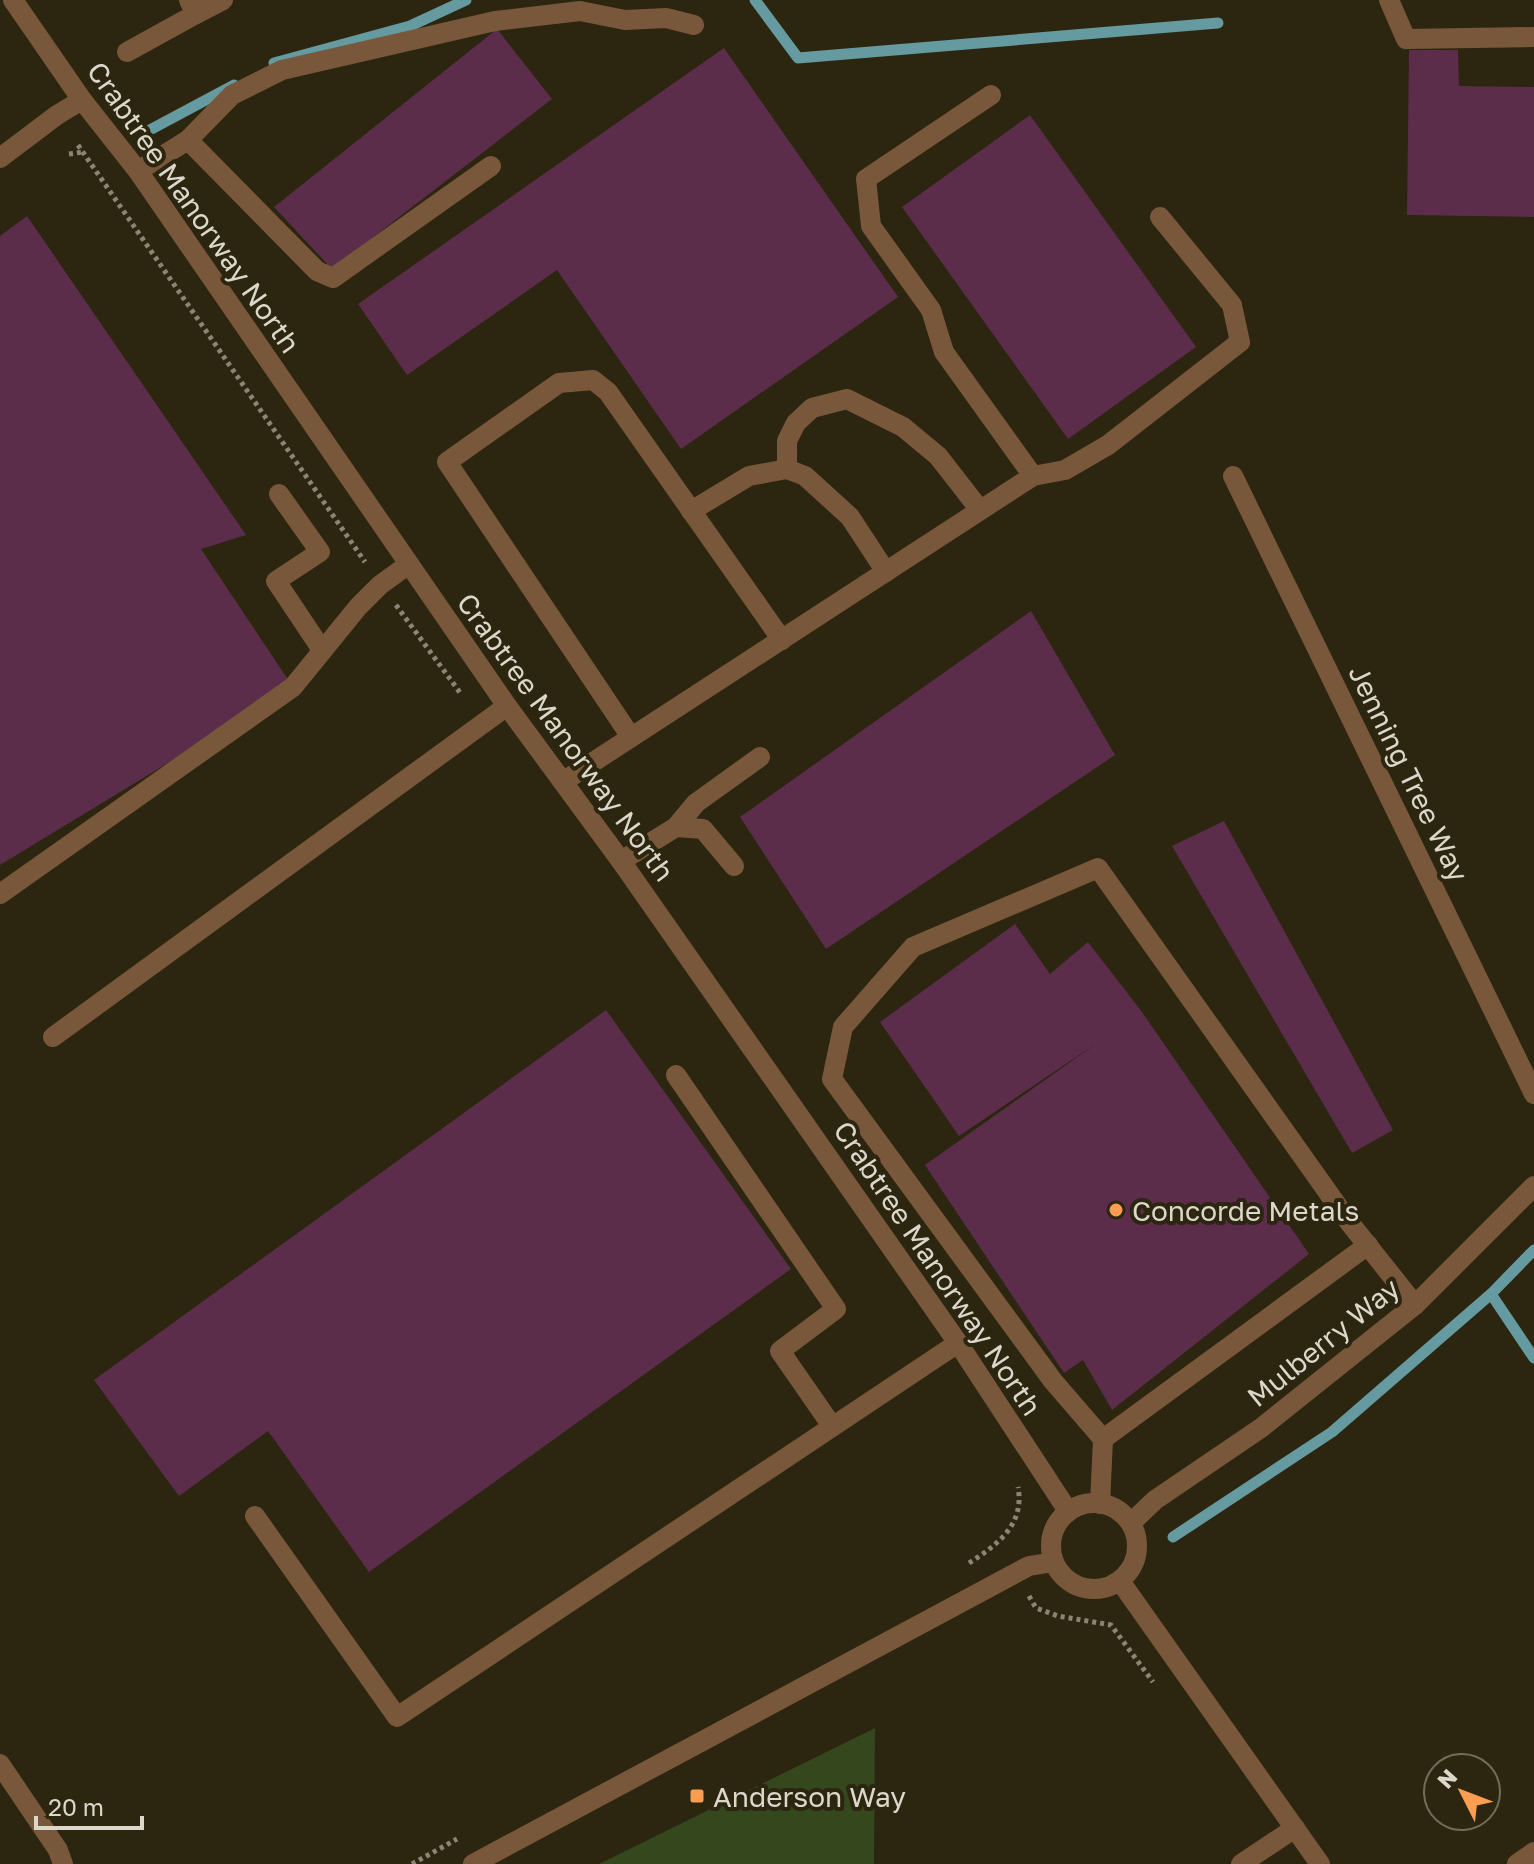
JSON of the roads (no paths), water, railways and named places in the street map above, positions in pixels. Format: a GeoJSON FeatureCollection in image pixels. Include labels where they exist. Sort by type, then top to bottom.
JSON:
{"type":"FeatureCollection","features":[{"type":"Feature","properties":{"kind":"street","name":"Crabtree Manorway North"},"geometry":{"type":"LineString","coordinates":[[13,0],[82,100],[138,171],[507,706],[621,861],[958,1343],[1068,1511]]}},
{"type":"Feature","properties":{"kind":"street"},"geometry":{"type":"LineString","coordinates":[[127,52],[192,7],[223,0]]}},
{"type":"Feature","properties":{"kind":"street"},"geometry":{"type":"LineString","coordinates":[[1389,0],[1406,39],[1534,37]]}},
{"type":"Feature","properties":{"kind":"street"},"geometry":{"type":"LineString","coordinates":[[138,171],[188,140],[232,95],[282,70],[495,21],[580,11],[625,20],[666,18],[694,25]]}},
{"type":"Feature","properties":{"kind":"street"},"geometry":{"type":"LineString","coordinates":[[991,95],[866,179],[871,226],[931,310],[944,352],[1033,476]]}},
{"type":"Feature","properties":{"kind":"street"},"geometry":{"type":"LineString","coordinates":[[0,158],[82,100]]}},
{"type":"Feature","properties":{"kind":"street"},"geometry":{"type":"LineString","coordinates":[[188,140],[317,271],[333,278],[491,166]]}},
{"type":"Feature","properties":{"kind":"street"},"geometry":{"type":"LineString","coordinates":[[564,781],[1033,476],[1065,470],[1108,445],[1240,342],[1232,305],[1160,217]]}},
{"type":"Feature","properties":{"kind":"street"},"geometry":{"type":"LineString","coordinates":[[631,737],[447,462],[559,383],[593,380],[608,392],[782,640]]}},
{"type":"Feature","properties":{"kind":"street"},"geometry":{"type":"LineString","coordinates":[[787,469],[787,441],[796,423],[812,408],[847,399],[903,427],[938,456],[980,510]]}},
{"type":"Feature","properties":{"kind":"street"},"geometry":{"type":"LineString","coordinates":[[691,511],[749,476],[787,469],[805,476],[850,517],[886,572]]}},
{"type":"Feature","properties":{"kind":"street","name":"Jenning Tree Way"},"geometry":{"type":"LineString","coordinates":[[1233,476],[1534,1094]]}},
{"type":"Feature","properties":{"kind":"street"},"geometry":{"type":"LineString","coordinates":[[279,494],[320,552],[276,581],[322,650]]}},
{"type":"Feature","properties":{"kind":"street"},"geometry":{"type":"LineString","coordinates":[[0,894],[293,687],[358,607],[380,585],[409,564]]}},
{"type":"Feature","properties":{"kind":"street"},"geometry":{"type":"LineString","coordinates":[[53,1037],[507,706]]}},
{"type":"Feature","properties":{"kind":"street"},"geometry":{"type":"LineString","coordinates":[[621,861],[676,827],[696,803],[760,757]]}},
{"type":"Feature","properties":{"kind":"street"},"geometry":{"type":"LineString","coordinates":[[676,827],[703,829],[734,866]]}},
{"type":"Feature","properties":{"kind":"street"},"geometry":{"type":"LineString","coordinates":[[1100,1504],[1103,1439],[1053,1381],[832,1079],[843,1027],[913,947],[1098,868],[1368,1245],[1415,1305]]}},
{"type":"Feature","properties":{"kind":"street"},"geometry":{"type":"LineString","coordinates":[[676,1075],[836,1309],[780,1351],[832,1426]]}},
{"type":"Feature","properties":{"kind":"street","name":"Mulberry Way"},"geometry":{"type":"LineString","coordinates":[[1131,1523],[1155,1500],[1261,1428],[1415,1305],[1534,1186]]}},
{"type":"Feature","properties":{"kind":"street"},"geometry":{"type":"LineString","coordinates":[[1103,1439],[1368,1245]]}},
{"type":"Feature","properties":{"kind":"street"},"geometry":{"type":"LineString","coordinates":[[255,1516],[397,1717],[958,1343]]}},
{"type":"Feature","properties":{"kind":"street"},"geometry":{"type":"LineString","coordinates":[[1090,1502],[1100,1504],[1121,1511],[1131,1523],[1138,1548],[1133,1566],[1120,1581],[1092,1589],[1073,1584],[1063,1576],[1054,1562],[1052,1533],[1057,1522],[1068,1511],[1090,1502]]}},
{"type":"Feature","properties":{"kind":"street"},"geometry":{"type":"LineString","coordinates":[[473,1864],[1029,1566],[1054,1562]]}},
{"type":"Feature","properties":{"kind":"street"},"geometry":{"type":"LineString","coordinates":[[1120,1581],[1320,1864]]}},
{"type":"Feature","properties":{"kind":"street"},"geometry":{"type":"LineString","coordinates":[[0,1764],[58,1850],[63,1864]]}},
{"type":"Feature","properties":{"kind":"street"},"geometry":{"type":"LineString","coordinates":[[1241,1864],[1295,1828]]}},
{"type":"Feature","properties":{"kind":"street"},"geometry":{"type":"LineString","coordinates":[[1517,1864],[1534,1852]]}},
{"type":"Feature","properties":{"kind":"waterway"},"geometry":{"type":"LineString","coordinates":[[274,63],[410,26],[466,0]]}},
{"type":"Feature","properties":{"kind":"waterway"},"geometry":{"type":"LineString","coordinates":[[755,0],[798,58],[1218,23]]}},
{"type":"Feature","properties":{"kind":"waterway"},"geometry":{"type":"LineString","coordinates":[[146,132],[234,85]]}},
{"type":"Feature","properties":{"kind":"waterway"},"geometry":{"type":"LineString","coordinates":[[1173,1537],[1332,1432],[1491,1294],[1534,1250]]}},
{"type":"Feature","properties":{"kind":"waterway"},"geometry":{"type":"LineString","coordinates":[[1491,1294],[1534,1358]]}},
{"type":"Feature","properties":{"kind":"place","name":"Concorde Metals"},"geometry":{"type":"Point","coordinates":[1116,1210]}},
{"type":"Feature","properties":{"kind":"place","name":"Anderson Way"},"geometry":{"type":"Point","coordinates":[697,1796]}}]}
